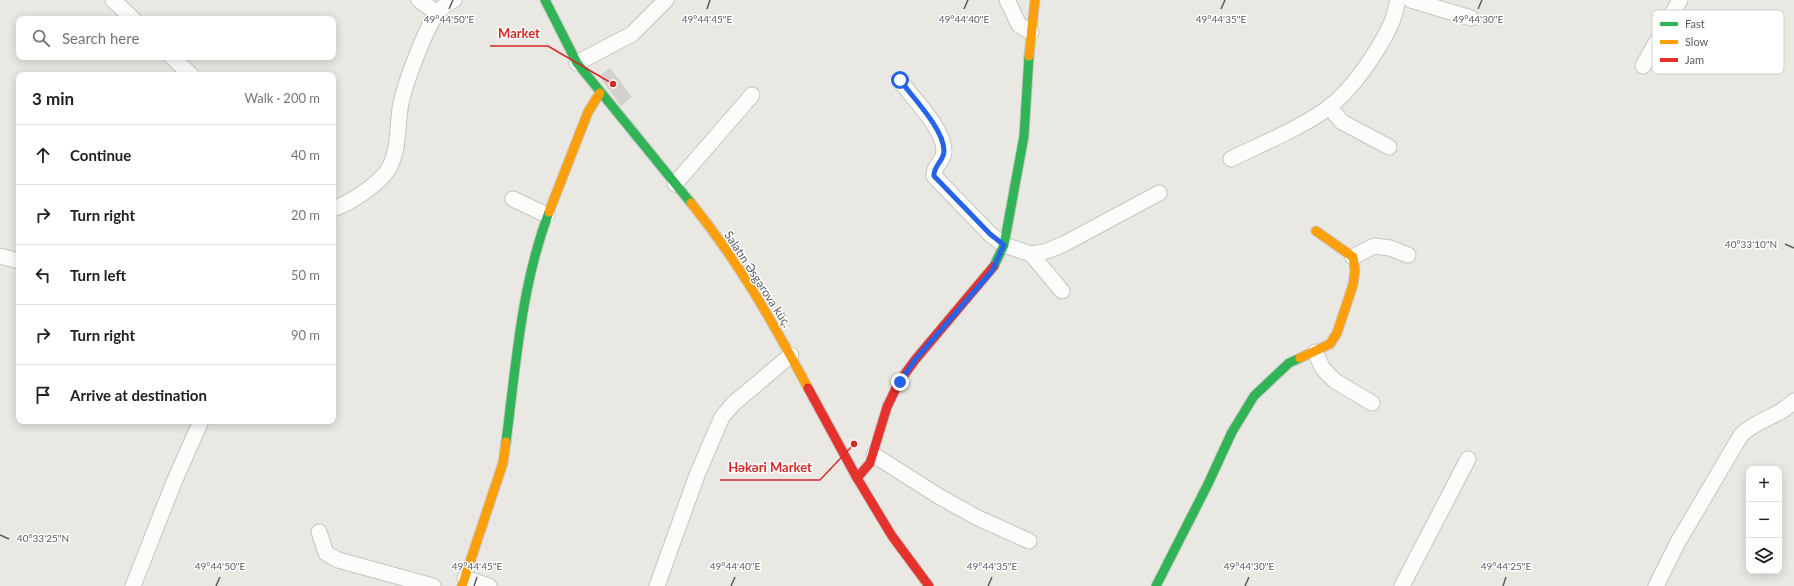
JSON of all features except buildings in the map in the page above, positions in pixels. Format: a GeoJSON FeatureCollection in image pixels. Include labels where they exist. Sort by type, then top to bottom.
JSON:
{"type":"FeatureCollection","features":[{"type":"Feature","properties":{"kind":"street"},"geometry":{"type":"LineString","coordinates":[[113,0],[130,16]]}},
{"type":"Feature","properties":{"kind":"street"},"geometry":{"type":"LineString","coordinates":[[419,0],[437,13]]}},
{"type":"Feature","properties":{"kind":"street"},"geometry":{"type":"LineString","coordinates":[[336,208],[352,200],[373,185],[388,170],[396,148],[400,108],[407,82],[429,28],[437,13],[447,3],[454,0]]}},
{"type":"Feature","properties":{"kind":"street"},"geometry":{"type":"LineString","coordinates":[[577,63],[632,34],[666,0]]}},
{"type":"Feature","properties":{"kind":"street"},"geometry":{"type":"LineString","coordinates":[[1006,0],[1019,25],[1023,29],[1031,32]]}},
{"type":"Feature","properties":{"kind":"street"},"geometry":{"type":"LineString","coordinates":[[856,478],[867,468],[874,455],[887,407],[900,382],[915,360],[992,271],[1004,245],[1024,136],[1031,32],[1035,0]]}},
{"type":"Feature","properties":{"kind":"street"},"geometry":{"type":"LineString","coordinates":[[1231,160],[1310,120],[1329,107],[1349,88],[1372,57],[1391,25],[1398,0]]}},
{"type":"Feature","properties":{"kind":"street"},"geometry":{"type":"LineString","coordinates":[[1411,0],[1471,18]]}},
{"type":"Feature","properties":{"kind":"street"},"geometry":{"type":"LineString","coordinates":[[1674,10],[1680,0]]}},
{"type":"Feature","properties":{"kind":"street","name":"Salatın Əsgərova küç."},"geometry":{"type":"LineString","coordinates":[[547,1],[577,63],[731,255],[765,309],[791,355],[836,444],[856,478],[892,536],[929,586]]}},
{"type":"Feature","properties":{"kind":"street"},"geometry":{"type":"LineString","coordinates":[[1643,66],[1652,50]]}},
{"type":"Feature","properties":{"kind":"street"},"geometry":{"type":"LineString","coordinates":[[175,60],[188,72]]}},
{"type":"Feature","properties":{"kind":"street"},"geometry":{"type":"LineString","coordinates":[[900,80],[943,140],[944,154],[935,168],[934,176],[990,234],[1004,245],[1031,254],[1047,251],[1064,244],[1159,193]]}},
{"type":"Feature","properties":{"kind":"street"},"geometry":{"type":"LineString","coordinates":[[489,586],[463,582],[503,463],[528,280],[547,215],[576,145],[587,110],[600,93]]}},
{"type":"Feature","properties":{"kind":"street"},"geometry":{"type":"LineString","coordinates":[[675,184],[752,94]]}},
{"type":"Feature","properties":{"kind":"street"},"geometry":{"type":"LineString","coordinates":[[1329,107],[1342,122],[1389,147]]}},
{"type":"Feature","properties":{"kind":"street"},"geometry":{"type":"LineString","coordinates":[[513,199],[547,215]]}},
{"type":"Feature","properties":{"kind":"street"},"geometry":{"type":"LineString","coordinates":[[1156,586],[1208,484],[1232,432],[1254,396],[1289,363],[1330,344],[1337,333],[1353,285],[1355,270],[1353,257],[1316,231]]}},
{"type":"Feature","properties":{"kind":"street"},"geometry":{"type":"LineString","coordinates":[[1353,257],[1374,246],[1390,248],[1408,255]]}},
{"type":"Feature","properties":{"kind":"street"},"geometry":{"type":"LineString","coordinates":[[1031,254],[1062,290]]}},
{"type":"Feature","properties":{"kind":"street"},"geometry":{"type":"LineString","coordinates":[[0,256],[16,260]]}},
{"type":"Feature","properties":{"kind":"street"},"geometry":{"type":"LineString","coordinates":[[1315,352],[1323,369],[1335,381],[1372,403]]}},
{"type":"Feature","properties":{"kind":"street"},"geometry":{"type":"LineString","coordinates":[[657,586],[697,475],[722,417],[733,404],[791,355]]}},
{"type":"Feature","properties":{"kind":"street"},"geometry":{"type":"LineString","coordinates":[[1656,586],[1678,542],[1741,435],[1751,425],[1781,412],[1794,401]]}},
{"type":"Feature","properties":{"kind":"street"},"geometry":{"type":"LineString","coordinates":[[133,586],[174,482],[200,424]]}},
{"type":"Feature","properties":{"kind":"street"},"geometry":{"type":"LineString","coordinates":[[874,455],[940,497],[978,518],[1029,541]]}},
{"type":"Feature","properties":{"kind":"street"},"geometry":{"type":"LineString","coordinates":[[1402,586],[1468,459]]}},
{"type":"Feature","properties":{"kind":"street"},"geometry":{"type":"LineString","coordinates":[[319,532],[326,553],[338,560],[432,586]]}},
{"type":"Feature","properties":{"kind":"traffic: fast"},"geometry":{"type":"LineString","coordinates":[[545,0],[577,63],[691,203]]}},
{"type":"Feature","properties":{"kind":"traffic: fast"},"geometry":{"type":"LineString","coordinates":[[994,266],[1004,245],[1024,136],[1029,56]]}},
{"type":"Feature","properties":{"kind":"traffic: fast"},"geometry":{"type":"LineString","coordinates":[[506,442],[526,297],[532,268],[549,212]]}},
{"type":"Feature","properties":{"kind":"traffic: fast"},"geometry":{"type":"LineString","coordinates":[[1156,586],[1208,484],[1232,432],[1254,396],[1289,363],[1300,358]]}},
{"type":"Feature","properties":{"kind":"traffic: slow"},"geometry":{"type":"LineString","coordinates":[[1029,56],[1035,0]]}},
{"type":"Feature","properties":{"kind":"traffic: slow"},"geometry":{"type":"LineString","coordinates":[[549,212],[588,112],[600,93]]}},
{"type":"Feature","properties":{"kind":"traffic: slow"},"geometry":{"type":"LineString","coordinates":[[691,203],[724,247],[754,292],[808,388]]}},
{"type":"Feature","properties":{"kind":"traffic: slow"},"geometry":{"type":"LineString","coordinates":[[1300,358],[1330,344],[1337,333],[1353,285],[1355,270],[1353,257],[1316,231]]}},
{"type":"Feature","properties":{"kind":"traffic: slow"},"geometry":{"type":"LineString","coordinates":[[462,586],[503,463],[506,442]]}},
{"type":"Feature","properties":{"kind":"traffic: jam"},"geometry":{"type":"LineString","coordinates":[[857,478],[870,463],[887,407],[899,382],[915,360],[994,266]]}},
{"type":"Feature","properties":{"kind":"traffic: jam"},"geometry":{"type":"LineString","coordinates":[[808,388],[857,478],[892,536],[929,586]]}},
{"type":"Feature","properties":{"kind":"place","name":"Market"},"geometry":{"type":"Point","coordinates":[613,84]}},
{"type":"Feature","properties":{"kind":"place","name":"Həkəri Market"},"geometry":{"type":"Point","coordinates":[854,444]}},
{"type":"Feature","properties":{"kind":"route"},"geometry":{"type":"LineString","coordinates":[[900,80],[939,132],[943,140],[944,154],[935,168],[934,176],[990,234],[1004,245],[1000,258],[992,271],[915,360],[900,382]]}}]}
